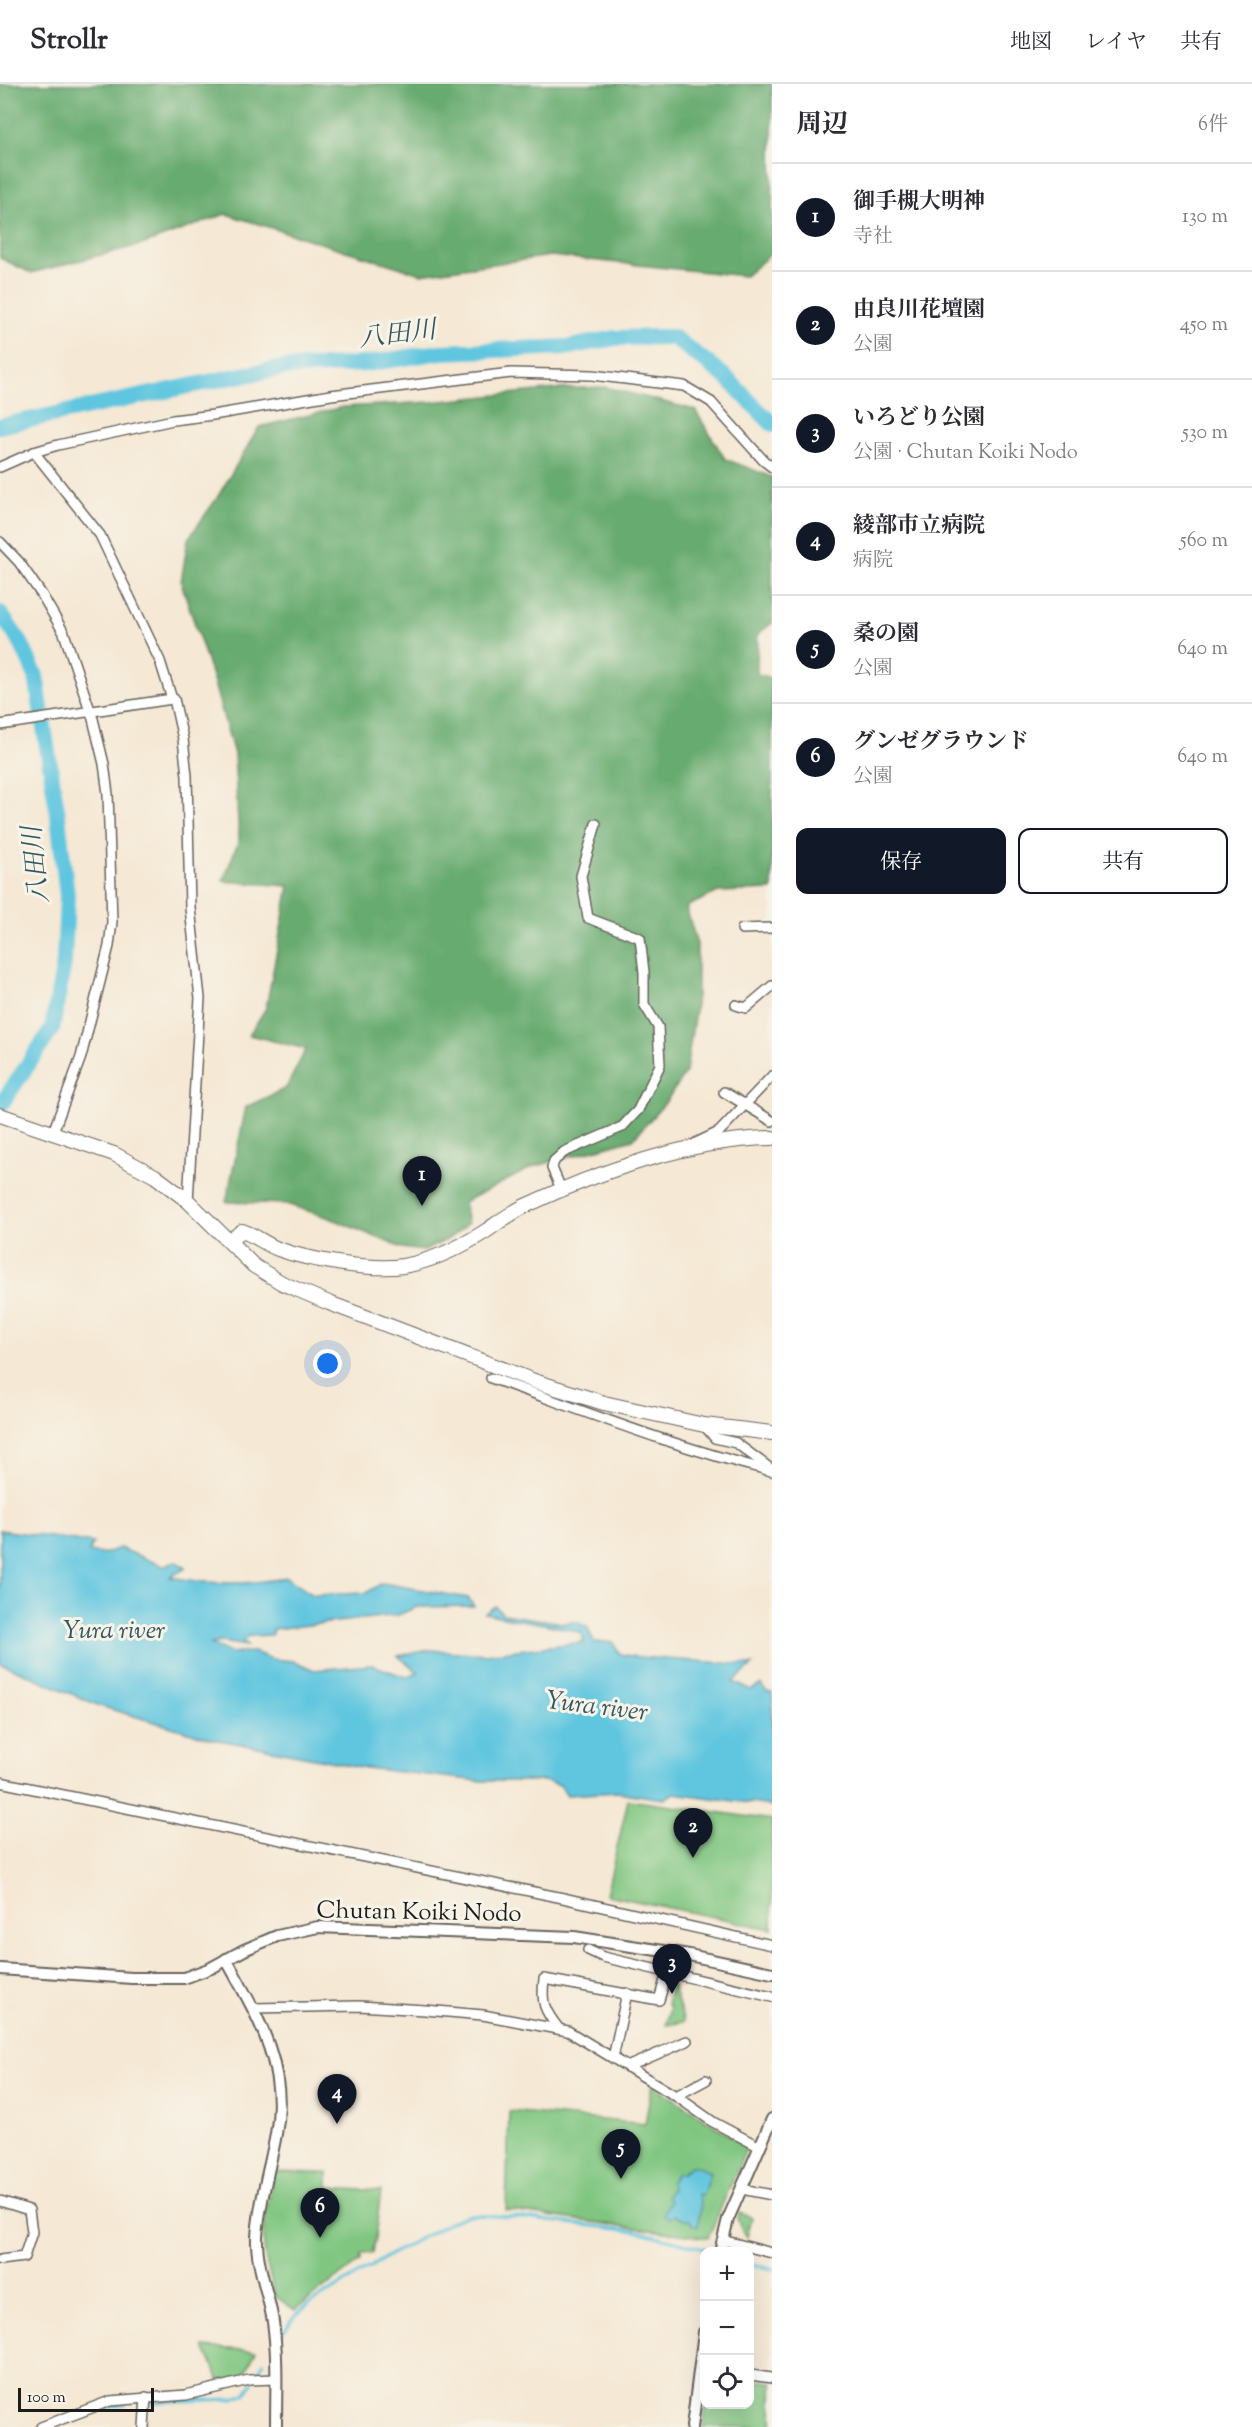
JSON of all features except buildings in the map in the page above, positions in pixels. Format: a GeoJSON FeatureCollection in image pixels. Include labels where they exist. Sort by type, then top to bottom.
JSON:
{"type":"FeatureCollection","features":[{"type":"Feature","properties":{"kind":"main road"},"geometry":{"type":"LineString","coordinates":[[0,1115],[114,1154],[155,1176],[188,1201],[254,1266],[282,1283],[329,1303],[537,1382],[630,1410],[704,1425],[772,1433]]}},
{"type":"Feature","properties":{"kind":"main road"},"geometry":{"type":"LineString","coordinates":[[229,1241],[242,1231],[253,1234],[277,1248],[315,1260],[356,1265],[402,1266],[442,1255],[524,1207],[597,1176],[689,1147],[728,1140],[772,1138]]}},
{"type":"Feature","properties":{"kind":"street"},"geometry":{"type":"LineString","coordinates":[[0,467],[34,452],[173,420],[331,395],[511,373],[592,375],[684,386],[698,392],[711,402],[772,467]]}},
{"type":"Feature","properties":{"kind":"street"},"geometry":{"type":"LineString","coordinates":[[34,452],[100,535],[160,661],[172,699],[174,699],[183,739],[187,776],[190,908],[200,998],[188,1201]]}},
{"type":"Feature","properties":{"kind":"street"},"geometry":{"type":"LineString","coordinates":[[0,542],[19,562],[58,621],[75,662],[90,712],[104,764],[108,794],[112,922],[109,946],[85,1042],[53,1132]]}},
{"type":"Feature","properties":{"kind":"street"},"geometry":{"type":"LineString","coordinates":[[0,725],[172,699]]}},
{"type":"Feature","properties":{"kind":"street"},"geometry":{"type":"LineString","coordinates":[[562,1191],[552,1168],[554,1161],[564,1152],[622,1127],[638,1110],[660,1065],[658,1026],[644,1004],[644,972],[640,938],[588,918],[581,876],[596,824]]}},
{"type":"Feature","properties":{"kind":"street"},"geometry":{"type":"LineString","coordinates":[[742,929],[772,928]]}},
{"type":"Feature","properties":{"kind":"street"},"geometry":{"type":"LineString","coordinates":[[736,1005],[746,1008],[772,986]]}},
{"type":"Feature","properties":{"kind":"street"},"geometry":{"type":"LineString","coordinates":[[689,1147],[719,1132],[772,1076]]}},
{"type":"Feature","properties":{"kind":"street"},"geometry":{"type":"LineString","coordinates":[[724,1092],[772,1121]]}},
{"type":"Feature","properties":{"kind":"street"},"geometry":{"type":"LineString","coordinates":[[491,1378],[631,1428],[736,1462],[772,1470]]}},
{"type":"Feature","properties":{"kind":"street"},"geometry":{"type":"LineString","coordinates":[[704,1425],[715,1438],[736,1443],[772,1470]]}},
{"type":"Feature","properties":{"kind":"street"},"geometry":{"type":"LineString","coordinates":[[0,1782],[585,1903],[772,1945]]}},
{"type":"Feature","properties":{"kind":"street","name":"Chutan Koiki Nodo"},"geometry":{"type":"LineString","coordinates":[[0,1969],[132,1978],[184,1978],[211,1968],[277,1936],[318,1927],[574,1937],[689,1955],[772,1973]]}},
{"type":"Feature","properties":{"kind":"street"},"geometry":{"type":"LineString","coordinates":[[588,1950],[603,1957],[772,1997]]}},
{"type":"Feature","properties":{"kind":"street"},"geometry":{"type":"LineString","coordinates":[[226,1959],[253,2008],[273,2058],[280,2088],[277,2133],[257,2238],[277,2352],[276,2427]]}},
{"type":"Feature","properties":{"kind":"street"},"geometry":{"type":"LineString","coordinates":[[559,2029],[545,2011],[542,1997],[544,1978],[659,2000],[667,1973]]}},
{"type":"Feature","properties":{"kind":"street"},"geometry":{"type":"LineString","coordinates":[[614,2058],[627,1993]]}},
{"type":"Feature","properties":{"kind":"street"},"geometry":{"type":"LineString","coordinates":[[253,2008],[359,2006],[424,2010],[483,2015],[568,2031],[676,2096],[713,2122],[758,2146]]}},
{"type":"Feature","properties":{"kind":"street"},"geometry":{"type":"LineString","coordinates":[[627,2067],[687,2042]]}},
{"type":"Feature","properties":{"kind":"street"},"geometry":{"type":"LineString","coordinates":[[676,2096],[706,2080]]}},
{"type":"Feature","properties":{"kind":"street"},"geometry":{"type":"LineString","coordinates":[[721,2247],[728,2219],[742,2190],[758,2146],[772,2119]]}},
{"type":"Feature","properties":{"kind":"street"},"geometry":{"type":"LineString","coordinates":[[742,2190],[772,2195]]}},
{"type":"Feature","properties":{"kind":"street"},"geometry":{"type":"LineString","coordinates":[[0,2201],[29,2210],[32,2232],[24,2257],[0,2260]]}},
{"type":"Feature","properties":{"kind":"street"},"geometry":{"type":"LineString","coordinates":[[722,2240],[772,2253]]}},
{"type":"Feature","properties":{"kind":"street"},"geometry":{"type":"LineString","coordinates":[[754,2376],[772,2378]]}},
{"type":"Feature","properties":{"kind":"street"},"geometry":{"type":"LineString","coordinates":[[41,2427],[110,2401],[186,2395],[249,2380],[276,2379]]}},
{"type":"Feature","properties":{"kind":"street"},"geometry":{"type":"LineString","coordinates":[[692,2427],[700,2381]]}},
{"type":"Feature","properties":{"kind":"street"},"geometry":{"type":"LineString","coordinates":[[144,2427],[146,2397]]}},
{"type":"Feature","properties":{"kind":"green space"},"geometry":{"type":"Polygon","coordinates":[[[0,84],[772,84],[772,253],[745,276],[551,256],[421,274],[226,214],[144,244],[31,273],[0,258],[0,84]]]}},
{"type":"Feature","properties":{"kind":"green space"},"geometry":{"type":"Polygon","coordinates":[[[605,387],[695,410],[725,459],[772,477],[772,623],[758,634],[757,674],[772,678],[772,890],[718,892],[686,907],[697,944],[697,997],[686,1072],[665,1103],[633,1139],[533,1167],[464,1202],[468,1224],[448,1239],[424,1251],[402,1248],[330,1218],[286,1204],[226,1202],[246,1107],[286,1088],[306,1049],[249,1035],[266,1008],[289,886],[223,881],[239,840],[234,754],[211,673],[181,582],[188,539],[217,498],[259,427],[343,407],[605,387]]]}},
{"type":"Feature","properties":{"kind":"green space"},"geometry":{"type":"Polygon","coordinates":[[[628,1800],[772,1820],[772,1929],[606,1895],[628,1800]]]}},
{"type":"Feature","properties":{"kind":"green space"},"geometry":{"type":"Polygon","coordinates":[[[672,1983],[684,2022],[666,2025],[670,2007],[667,2004],[672,1983]]]}},
{"type":"Feature","properties":{"kind":"green space"},"geometry":{"type":"Polygon","coordinates":[[[652,2084],[747,2147],[708,2238],[506,2210],[509,2111],[645,2124],[652,2084]]]}},
{"type":"Feature","properties":{"kind":"green space"},"geometry":{"type":"Polygon","coordinates":[[[274,2172],[328,2173],[328,2188],[381,2191],[373,2253],[361,2254],[360,2261],[295,2310],[275,2296],[264,2253],[264,2224],[274,2172]]]}},
{"type":"Feature","properties":{"kind":"green space"},"geometry":{"type":"Polygon","coordinates":[[[739,2213],[752,2217],[747,2237],[737,2219],[739,2213]]]}},
{"type":"Feature","properties":{"kind":"green space"},"geometry":{"type":"Polygon","coordinates":[[[204,2347],[256,2351],[244,2376],[220,2382],[204,2347]]]}},
{"type":"Feature","properties":{"kind":"green space"},"geometry":{"type":"Polygon","coordinates":[[[754,2380],[772,2382],[772,2427],[703,2427],[705,2409],[754,2409],[754,2380]]]}},
{"type":"Feature","properties":{"kind":"water","name":"Yura river"},"geometry":{"type":"Polygon","coordinates":[[[0,1530],[93,1543],[89,1552],[102,1554],[120,1548],[163,1566],[175,1561],[186,1568],[170,1577],[243,1583],[286,1577],[313,1595],[366,1593],[382,1583],[468,1598],[474,1606],[417,1607],[398,1615],[274,1629],[271,1635],[249,1636],[243,1641],[247,1646],[221,1642],[211,1644],[230,1653],[254,1652],[272,1659],[294,1661],[314,1670],[372,1665],[406,1677],[418,1672],[398,1656],[429,1650],[485,1654],[584,1642],[581,1633],[485,1613],[495,1606],[503,1614],[562,1623],[577,1622],[587,1627],[594,1642],[613,1642],[620,1654],[753,1665],[733,1682],[751,1690],[761,1685],[767,1692],[772,1693],[772,1806],[674,1793],[664,1799],[616,1792],[567,1795],[560,1785],[545,1781],[480,1781],[366,1768],[209,1738],[100,1706],[0,1663],[0,1530]]]}},
{"type":"Feature","properties":{"kind":"water"},"geometry":{"type":"Polygon","coordinates":[[[690,2166],[710,2172],[703,2195],[698,2194],[701,2202],[698,2227],[691,2224],[691,2221],[674,2215],[670,2218],[663,2215],[670,2201],[667,2197],[672,2188],[670,2183],[677,2173],[682,2173],[690,2166]]]}},
{"type":"Feature","properties":{"kind":"waterway","name":"八田川"},"geometry":{"type":"LineString","coordinates":[[0,426],[284,368],[366,364],[440,352],[570,347],[615,338],[673,337],[726,377],[772,424]]}},
{"type":"Feature","properties":{"kind":"waterway","name":"八田川"},"geometry":{"type":"LineString","coordinates":[[0,613],[21,643],[36,676],[58,816],[67,896],[64,963],[52,1029],[0,1106]]}},
{"type":"Feature","properties":{"kind":"waterway"},"geometry":{"type":"LineString","coordinates":[[281,2334],[296,2315],[308,2305],[398,2250],[468,2215],[515,2217],[636,2231],[700,2247]]}},
{"type":"Feature","properties":{"kind":"waterway"},"geometry":{"type":"LineString","coordinates":[[754,2265],[772,2269]]}},
{"type":"Feature","properties":{"kind":"waterway"},"geometry":{"type":"LineString","coordinates":[[258,2372],[264,2362]]}},
{"type":"Feature","properties":{"kind":"waterway"},"geometry":{"type":"LineString","coordinates":[[152,2402],[234,2399],[245,2394],[252,2384]]}},
{"type":"Feature","properties":{"kind":"waterway"},"geometry":{"type":"LineString","coordinates":[[99,2409],[125,2404]]}},
{"type":"Feature","properties":{"kind":"place","name":"御手槻大明神"},"geometry":{"type":"Point","coordinates":[422,1206]}},
{"type":"Feature","properties":{"kind":"place","name":"由良川花壇園"},"geometry":{"type":"Point","coordinates":[693,1858]}},
{"type":"Feature","properties":{"kind":"place","name":"いろどり公園"},"geometry":{"type":"Point","coordinates":[672,1994]}},
{"type":"Feature","properties":{"kind":"place","name":"綾部市立病院"},"geometry":{"type":"Point","coordinates":[337,2124]}},
{"type":"Feature","properties":{"kind":"place","name":"桑の園"},"geometry":{"type":"Point","coordinates":[621,2179]}},
{"type":"Feature","properties":{"kind":"place","name":"グンゼグラウンド"},"geometry":{"type":"Point","coordinates":[320,2238]}}]}
